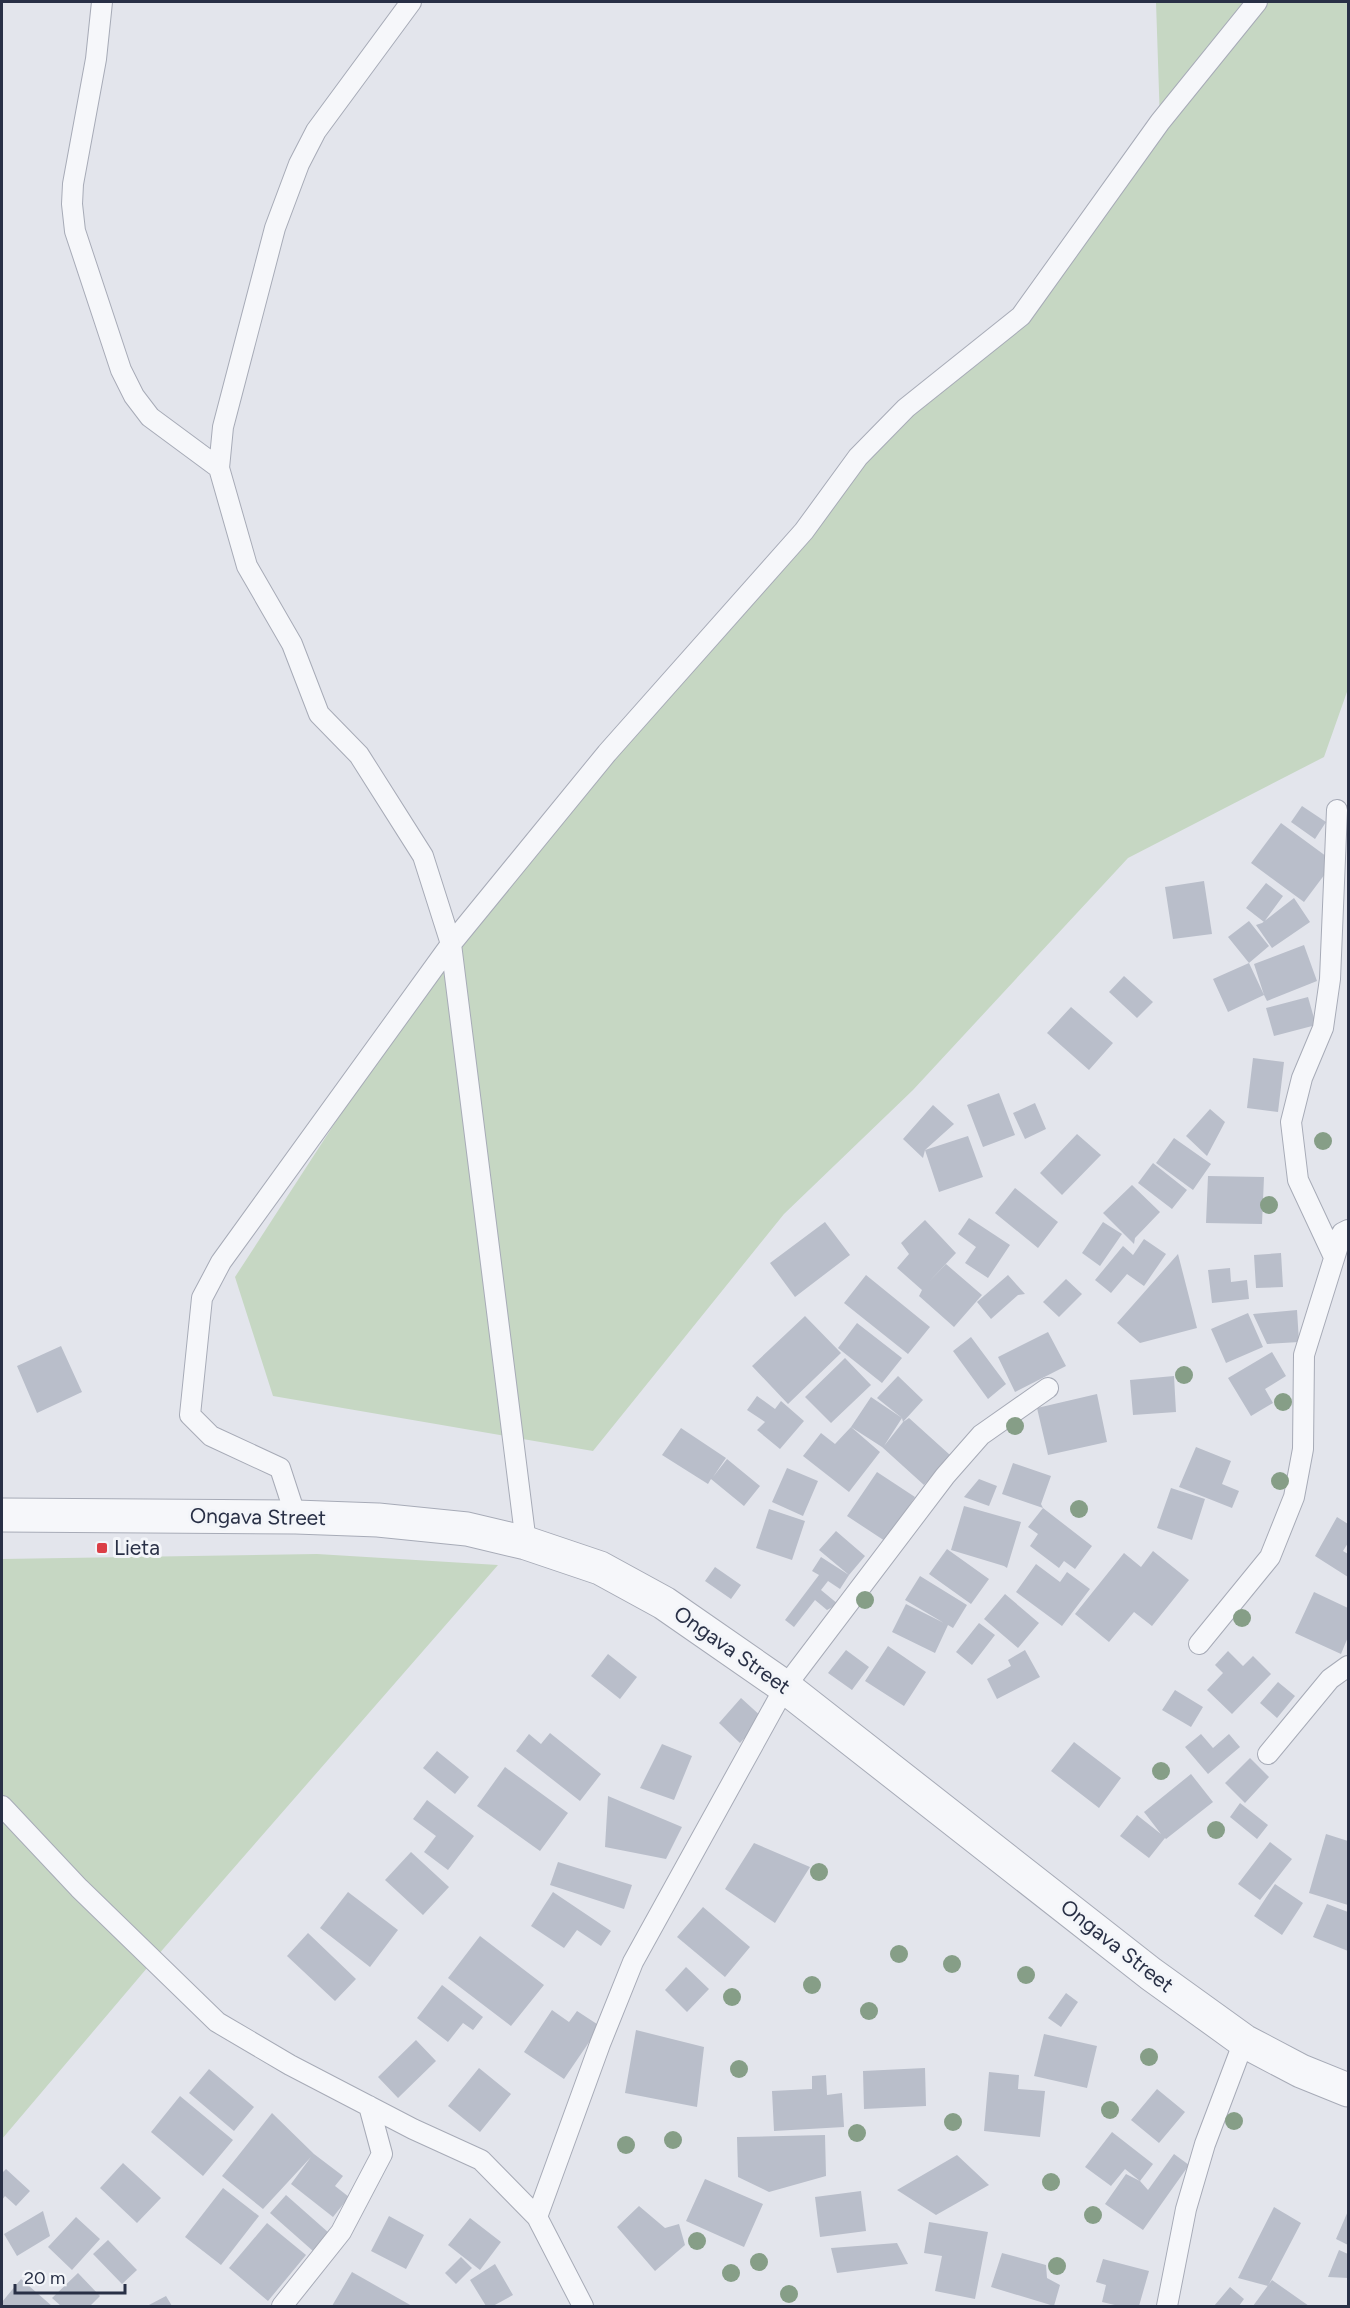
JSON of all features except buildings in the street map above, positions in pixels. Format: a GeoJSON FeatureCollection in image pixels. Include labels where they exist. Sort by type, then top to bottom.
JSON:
{"type":"FeatureCollection","features":[{"type":"Feature","properties":{"kind":"street","name":"Ongava Street"},"geometry":{"type":"LineString","coordinates":[[2,1515],[296,1516],[378,1521],[467,1529],[526,1543],[600,1568],[633,1584],[699,1626],[785,1687],[1151,1974],[1244,2041],[1301,2071],[1346,2089]]}},
{"type":"Feature","properties":{"kind":"lane"},"geometry":{"type":"LineString","coordinates":[[102,2],[96,59],[73,184],[75,231],[122,370],[134,396],[150,417],[219,468]]}},
{"type":"Feature","properties":{"kind":"lane"},"geometry":{"type":"LineString","coordinates":[[411,2],[316,131],[299,164],[275,228],[223,427],[219,468],[247,566],[292,644],[319,714],[359,755],[423,856],[451,944],[526,1543]]}},
{"type":"Feature","properties":{"kind":"lane"},"geometry":{"type":"LineString","coordinates":[[296,1516],[280,1468],[211,1436],[190,1414],[202,1298],[221,1262],[451,944],[607,753],[804,531],[858,457],[906,408],[1021,316],[1160,122],[1257,2]]}},
{"type":"Feature","properties":{"kind":"lane"},"geometry":{"type":"LineString","coordinates":[[1334,1257],[1298,1180],[1291,1122],[1302,1078],[1323,1028],[1330,979],[1337,810]]}},
{"type":"Feature","properties":{"kind":"lane"},"geometry":{"type":"LineString","coordinates":[[1199,1644],[1270,1557],[1294,1497],[1303,1449],[1304,1355],[1342,1233],[1348,1230]]}},
{"type":"Feature","properties":{"kind":"lane"},"geometry":{"type":"LineString","coordinates":[[537,2217],[600,2044],[633,1962],[785,1687],[945,1476],[981,1435],[1048,1388]]}},
{"type":"Feature","properties":{"kind":"lane"},"geometry":{"type":"LineString","coordinates":[[1268,1754],[1330,1679],[1348,1666]]}},
{"type":"Feature","properties":{"kind":"lane"},"geometry":{"type":"LineString","coordinates":[[2,1806],[87,1897],[217,2022],[290,2065],[481,2160],[537,2217],[583,2307]]}},
{"type":"Feature","properties":{"kind":"lane"},"geometry":{"type":"LineString","coordinates":[[1167,2307],[1189,2198],[1205,2144],[1244,2041]]}},
{"type":"Feature","properties":{"kind":"lane"},"geometry":{"type":"LineString","coordinates":[[282,2307],[341,2232],[382,2154],[369,2106]]}},
{"type":"Feature","properties":{"kind":"green space"},"geometry":{"type":"Polygon","coordinates":[[[1156,2],[1348,2],[1348,689],[1324,757],[1128,858],[913,1090],[784,1214],[593,1451],[273,1396],[235,1277],[451,944],[858,457],[1021,316],[1160,122],[1156,2]]]}},
{"type":"Feature","properties":{"kind":"green space"},"geometry":{"type":"Polygon","coordinates":[[[317,1554],[498,1565],[164,1948],[2,2139],[2,1559],[317,1554]]]}},
{"type":"Feature","properties":{"kind":"place","name":"Lieta"},"geometry":{"type":"Point","coordinates":[102,1548]}}]}
